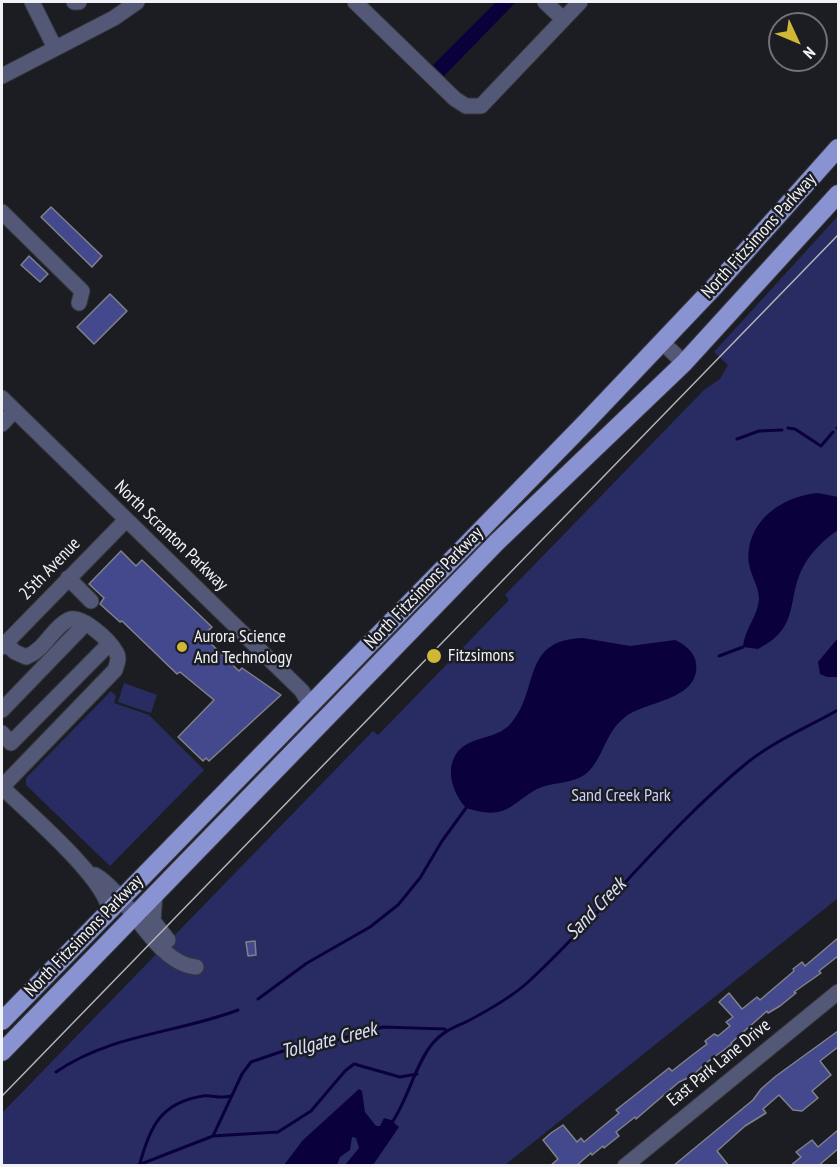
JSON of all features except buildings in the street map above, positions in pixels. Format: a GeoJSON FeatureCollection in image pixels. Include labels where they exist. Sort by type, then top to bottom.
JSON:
{"type":"FeatureCollection","features":[{"type":"Feature","properties":{"kind":"main road","name":"North Fitzsimons Parkway"},"geometry":{"type":"LineString","coordinates":[[2,1021],[662,342],[838,148]]}},
{"type":"Feature","properties":{"kind":"main road","name":"North Fitzsimons Parkway"},"geometry":{"type":"LineString","coordinates":[[2,1052],[498,542],[684,363],[838,194]]}},
{"type":"Feature","properties":{"kind":"street"},"geometry":{"type":"LineString","coordinates":[[32,2],[55,48]]}},
{"type":"Feature","properties":{"kind":"street"},"geometry":{"type":"LineString","coordinates":[[74,2],[79,2]]}},
{"type":"Feature","properties":{"kind":"street"},"geometry":{"type":"LineString","coordinates":[[2,76],[114,18],[137,2]]}},
{"type":"Feature","properties":{"kind":"street"},"geometry":{"type":"LineString","coordinates":[[355,2],[455,99],[466,106],[480,106],[580,2]]}},
{"type":"Feature","properties":{"kind":"street"},"geometry":{"type":"LineString","coordinates":[[545,2],[563,19]]}},
{"type":"Feature","properties":{"kind":"street"},"geometry":{"type":"LineString","coordinates":[[2,212],[82,291],[79,303]]}},
{"type":"Feature","properties":{"kind":"street"},"geometry":{"type":"LineString","coordinates":[[662,342],[684,363]]}},
{"type":"Feature","properties":{"kind":"street","name":"North Scranton Parkway"},"geometry":{"type":"LineString","coordinates":[[2,398],[302,691],[310,705]]}},
{"type":"Feature","properties":{"kind":"street"},"geometry":{"type":"LineString","coordinates":[[2,423],[15,411]]}},
{"type":"Feature","properties":{"kind":"street","name":"25th Avenue"},"geometry":{"type":"LineString","coordinates":[[3,645],[126,520]]}},
{"type":"Feature","properties":{"kind":"street"},"geometry":{"type":"LineString","coordinates":[[68,578],[91,601]]}},
{"type":"Feature","properties":{"kind":"street"},"geometry":{"type":"LineString","coordinates":[[3,645],[26,657],[38,652],[68,620],[75,618],[86,623],[117,653],[118,662],[115,670],[2,787],[87,871],[108,900],[133,916],[142,928],[177,960],[196,967],[154,925],[152,910],[155,894]]}},
{"type":"Feature","properties":{"kind":"street"},"geometry":{"type":"LineString","coordinates":[[2,710],[86,623]]}},
{"type":"Feature","properties":{"kind":"street"},"geometry":{"type":"LineString","coordinates":[[2,733],[11,743],[109,644]]}},
{"type":"Feature","properties":{"kind":"street","name":"East Park Lane Drive"},"geometry":{"type":"LineString","coordinates":[[625,1166],[838,992]]}},
{"type":"Feature","properties":{"kind":"green space","name":"Sand Creek Park"},"geometry":{"type":"Polygon","coordinates":[[[838,216],[838,898],[505,1165],[2,1165],[2,1113],[373,731],[378,735],[387,726],[509,600],[505,595],[704,390],[720,379],[728,365],[714,352],[838,216]]]}},
{"type":"Feature","properties":{"kind":"green space"},"geometry":{"type":"Polygon","coordinates":[[[124,683],[157,695],[151,713],[118,702],[124,683]]]}},
{"type":"Feature","properties":{"kind":"green space"},"geometry":{"type":"Polygon","coordinates":[[[111,691],[116,696],[114,703],[149,715],[204,770],[110,866],[26,785],[26,778],[111,691]]]}},
{"type":"Feature","properties":{"kind":"shaded area"},"geometry":{"type":"Polygon","coordinates":[[[496,2],[516,2],[444,76],[433,65],[496,2]]]}},
{"type":"Feature","properties":{"kind":"shaded area"},"geometry":{"type":"Polygon","coordinates":[[[818,493],[838,497],[838,530],[817,548],[804,565],[790,614],[780,633],[758,649],[743,647],[759,599],[749,564],[752,536],[768,514],[779,506],[804,495],[818,493]]]}},
{"type":"Feature","properties":{"kind":"shaded area"},"geometry":{"type":"Polygon","coordinates":[[[583,638],[630,646],[675,640],[692,652],[696,663],[695,676],[690,685],[680,693],[633,712],[624,718],[613,730],[594,765],[577,779],[537,789],[498,812],[466,808],[457,795],[452,780],[451,770],[454,758],[460,749],[496,734],[512,722],[521,709],[541,656],[550,647],[563,641],[583,638]]]}},
{"type":"Feature","properties":{"kind":"shaded area"},"geometry":{"type":"Polygon","coordinates":[[[838,638],[838,677],[827,677],[820,674],[818,662],[838,638]]]}},
{"type":"Feature","properties":{"kind":"shaded area"},"geometry":{"type":"Polygon","coordinates":[[[359,1089],[362,1091],[365,1112],[376,1126],[380,1126],[384,1118],[391,1120],[399,1127],[373,1165],[345,1165],[359,1148],[356,1138],[352,1137],[350,1150],[340,1157],[337,1165],[284,1165],[303,1140],[359,1089]]]}},
{"type":"Feature","properties":{"kind":"waterway"},"geometry":{"type":"LineString","coordinates":[[788,428],[795,429],[821,446],[833,432]]}},
{"type":"Feature","properties":{"kind":"waterway"},"geometry":{"type":"LineString","coordinates":[[737,439],[759,431],[782,430]]}},
{"type":"Feature","properties":{"kind":"waterway"},"geometry":{"type":"LineString","coordinates":[[719,656],[743,647]]}},
{"type":"Feature","properties":{"kind":"waterway","name":"Sand Creek"},"geometry":{"type":"LineString","coordinates":[[391,1124],[420,1063],[436,1040],[498,1004],[527,983],[583,928],[690,814],[748,762],[781,740],[838,710]]}},
{"type":"Feature","properties":{"kind":"waterway"},"geometry":{"type":"LineString","coordinates":[[258,999],[307,963],[370,927],[398,905],[420,878],[442,841],[466,808]]}},
{"type":"Feature","properties":{"kind":"waterway"},"geometry":{"type":"LineString","coordinates":[[56,1072],[77,1059],[122,1042],[238,1010]]}},
{"type":"Feature","properties":{"kind":"waterway","name":"Tollgate Creek"},"geometry":{"type":"LineString","coordinates":[[213,1136],[242,1074],[251,1062],[292,1048],[337,1040],[383,1027],[445,1029]]}},
{"type":"Feature","properties":{"kind":"waterway","name":"Tollgate Creek"},"geometry":{"type":"LineString","coordinates":[[136,1166],[213,1136],[278,1132],[311,1111],[345,1071],[354,1064],[400,1077],[417,1074]]}},
{"type":"Feature","properties":{"kind":"waterway","name":"Tollgate Creek"},"geometry":{"type":"LineString","coordinates":[[140,1163],[153,1127],[167,1111],[188,1099],[203,1096],[231,1096]]}},
{"type":"Feature","properties":{"kind":"tram line"},"geometry":{"type":"LineString","coordinates":[[2,1096],[838,235]]}},
{"type":"Feature","properties":{"kind":"place","name":"Aurora Science And Technology"},"geometry":{"type":"Point","coordinates":[182,647]}},
{"type":"Feature","properties":{"kind":"place","name":"Fitzsimons"},"geometry":{"type":"Point","coordinates":[434,656]}}]}
